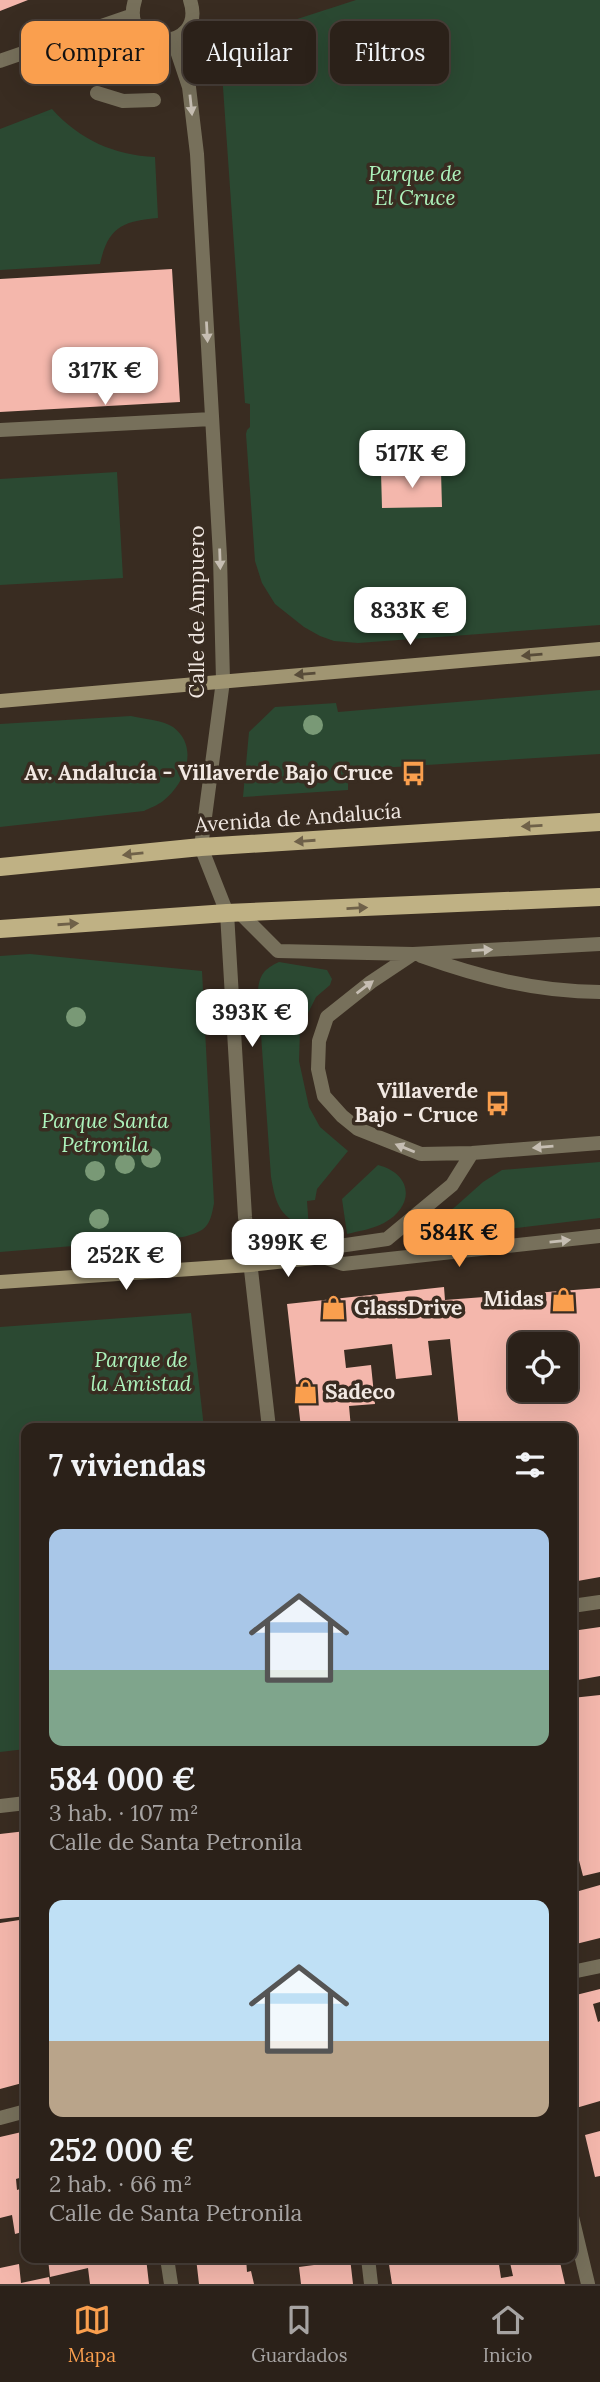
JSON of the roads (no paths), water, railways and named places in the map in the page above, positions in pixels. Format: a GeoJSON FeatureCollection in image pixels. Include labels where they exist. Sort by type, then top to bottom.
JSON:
{"type":"FeatureCollection","features":[{"type":"Feature","properties":{"kind":"main road","name":"Avenida de Andalucía"},"geometry":{"type":"LineString","coordinates":[[0,867],[201,847],[600,822]]}},
{"type":"Feature","properties":{"kind":"main road"},"geometry":{"type":"LineString","coordinates":[[0,929],[234,913],[600,897]]}},
{"type":"Feature","properties":{"kind":"street"},"geometry":{"type":"LineString","coordinates":[[0,61],[134,4],[135,24],[148,37],[165,41],[173,39],[188,27],[192,7],[190,0]]}},
{"type":"Feature","properties":{"kind":"street","name":"Calle de Ampuero"},"geometry":{"type":"LineString","coordinates":[[173,39],[189,87],[197,154],[220,556],[223,681],[201,847],[234,913],[244,1217],[268,1423]]}},
{"type":"Feature","properties":{"kind":"street"},"geometry":{"type":"LineString","coordinates":[[97,93],[123,101],[154,100]]}},
{"type":"Feature","properties":{"kind":"street"},"geometry":{"type":"LineString","coordinates":[[0,430],[212,419]]}},
{"type":"Feature","properties":{"kind":"street"},"geometry":{"type":"LineString","coordinates":[[0,701],[600,649]]}},
{"type":"Feature","properties":{"kind":"street"},"geometry":{"type":"LineString","coordinates":[[234,913],[278,951],[413,954],[600,944]]}},
{"type":"Feature","properties":{"kind":"street"},"geometry":{"type":"LineString","coordinates":[[413,954],[476,976],[556,990],[600,992]]}},
{"type":"Feature","properties":{"kind":"street"},"geometry":{"type":"LineString","coordinates":[[413,954],[371,982],[327,1017],[319,1041],[318,1069],[324,1096],[342,1116],[358,1129],[421,1154],[472,1153],[600,1143]]}},
{"type":"Feature","properties":{"kind":"street"},"geometry":{"type":"LineString","coordinates":[[323,1257],[339,1246],[387,1240],[452,1185],[472,1153]]}},
{"type":"Feature","properties":{"kind":"street"},"geometry":{"type":"LineString","coordinates":[[0,1282],[250,1265],[323,1257],[342,1264],[600,1236]]}},
{"type":"Feature","properties":{"kind":"street"},"geometry":{"type":"LineString","coordinates":[[577,1605],[600,1602]]}},
{"type":"Feature","properties":{"kind":"street"},"geometry":{"type":"LineString","coordinates":[[0,1807],[21,1804]]}},
{"type":"Feature","properties":{"kind":"street"},"geometry":{"type":"LineString","coordinates":[[577,1971],[600,1966]]}},
{"type":"Feature","properties":{"kind":"street"},"geometry":{"type":"LineString","coordinates":[[0,2118],[21,2112]]}},
{"type":"Feature","properties":{"kind":"street"},"geometry":{"type":"LineString","coordinates":[[577,2238],[588,2284]]}},
{"type":"Feature","properties":{"kind":"street"},"geometry":{"type":"LineString","coordinates":[[168,2263],[171,2284]]}},
{"type":"Feature","properties":{"kind":"street"},"geometry":{"type":"LineString","coordinates":[[369,2263],[371,2284]]}},
{"type":"Feature","properties":{"kind":"place","name":"Av. Andalucía - Villaverde Bajo Cruce"},"geometry":{"type":"Point","coordinates":[413,773]}},
{"type":"Feature","properties":{"kind":"place","name":"Villaverde Bajo - Cruce"},"geometry":{"type":"Point","coordinates":[498,1103]}},
{"type":"Feature","properties":{"kind":"place","name":"Midas"},"geometry":{"type":"Point","coordinates":[564,1299]}},
{"type":"Feature","properties":{"kind":"place","name":"GlassDrive"},"geometry":{"type":"Point","coordinates":[334,1308]}},
{"type":"Feature","properties":{"kind":"place","name":"Sadeco"},"geometry":{"type":"Point","coordinates":[305,1392]}},
{"type":"Feature","properties":{"kind":"park label","name":"Parque de El Cruce"},"geometry":{"type":"Point","coordinates":[415,186]}},
{"type":"Feature","properties":{"kind":"park label","name":"Parque Santa Petronila"},"geometry":{"type":"Point","coordinates":[105,1133]}},
{"type":"Feature","properties":{"kind":"park label","name":"Parque de la Amistad"},"geometry":{"type":"Point","coordinates":[141,1372]}}]}
